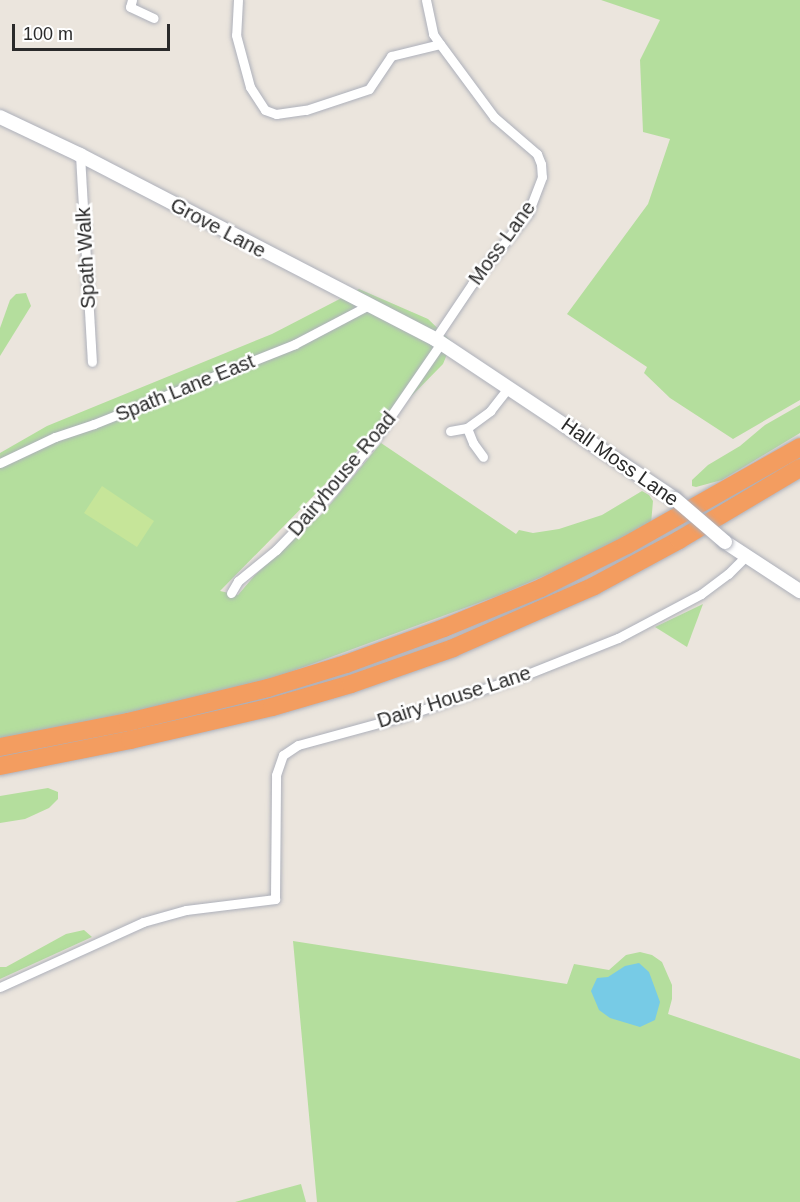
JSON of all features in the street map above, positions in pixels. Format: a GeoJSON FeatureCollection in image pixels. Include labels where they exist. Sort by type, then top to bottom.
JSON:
{"type":"FeatureCollection","features":[{"type":"Feature","properties":{"kind":"highway"},"geometry":{"type":"LineString","coordinates":[[0,747],[128,722],[257,690],[346,664],[434,632],[541,588],[618,550],[800,447]]}},
{"type":"Feature","properties":{"kind":"highway"},"geometry":{"type":"LineString","coordinates":[[0,766],[130,740],[272,707],[351,684],[453,648],[603,581],[800,468]]}},
{"type":"Feature","properties":{"kind":"street"},"geometry":{"type":"LineString","coordinates":[[132,0],[130,7],[154,18]]}},
{"type":"Feature","properties":{"kind":"street"},"geometry":{"type":"LineString","coordinates":[[238,0],[236,35],[250,87],[258,102],[266,110],[276,114],[306,110],[369,89],[391,56],[440,44]]}},
{"type":"Feature","properties":{"kind":"street","name":"Moss Lane"},"geometry":{"type":"LineString","coordinates":[[426,0],[433,34],[440,44],[494,117],[537,154],[542,164],[542,177],[528,213],[472,284],[438,341]]}},
{"type":"Feature","properties":{"kind":"street","name":"Grove Lane"},"geometry":{"type":"LineString","coordinates":[[0,117],[80,155],[438,341]]}},
{"type":"Feature","properties":{"kind":"street","name":"Spath Walk"},"geometry":{"type":"LineString","coordinates":[[80,155],[92,362]]}},
{"type":"Feature","properties":{"kind":"street","name":"Spath Lane East"},"geometry":{"type":"LineString","coordinates":[[0,464],[55,437],[94,424],[295,344],[367,306]]}},
{"type":"Feature","properties":{"kind":"street","name":"Hall Moss Lane"},"geometry":{"type":"LineString","coordinates":[[438,341],[675,499],[745,557],[800,591]]}},
{"type":"Feature","properties":{"kind":"street","name":"Dairyhouse Road"},"geometry":{"type":"LineString","coordinates":[[231,593],[238,580],[276,550],[334,490],[375,439],[438,341]]}},
{"type":"Feature","properties":{"kind":"street"},"geometry":{"type":"LineString","coordinates":[[450,431],[467,428],[490,411],[508,388]]}},
{"type":"Feature","properties":{"kind":"street"},"geometry":{"type":"LineString","coordinates":[[467,428],[483,457]]}},
{"type":"Feature","properties":{"kind":"street","name":"Dairy House Lane"},"geometry":{"type":"LineString","coordinates":[[0,987],[143,922],[186,910],[275,899],[276,775],[283,755],[297,745],[401,717],[525,675],[618,638],[701,594],[728,574],[745,557]]}},
{"type":"Feature","properties":{"kind":"green space"},"geometry":{"type":"Polygon","coordinates":[[[601,0],[800,0],[800,400],[733,439],[670,398],[644,373],[647,367],[567,314],[648,204],[670,139],[643,132],[640,60],[660,20],[601,0]]]}},
{"type":"Feature","properties":{"kind":"green space"},"geometry":{"type":"Polygon","coordinates":[[[359,289],[428,319],[452,342],[443,364],[220,591],[238,595],[255,575],[323,513],[381,443],[516,534],[519,530],[533,533],[559,529],[602,515],[642,491],[653,501],[651,524],[574,563],[500,595],[249,687],[0,740],[0,453],[47,426],[272,334],[359,289]]]}},
{"type":"Feature","properties":{"kind":"green space"},"geometry":{"type":"Polygon","coordinates":[[[26,293],[31,306],[0,356],[0,328],[10,300],[16,294],[26,293]]]}},
{"type":"Feature","properties":{"kind":"green space"},"geometry":{"type":"Polygon","coordinates":[[[800,405],[800,433],[722,480],[692,486],[692,480],[708,465],[740,446],[765,425],[800,405]]]}},
{"type":"Feature","properties":{"kind":"green space"},"geometry":{"type":"Polygon","coordinates":[[[102,486],[154,521],[137,547],[84,513],[102,486]]]}},
{"type":"Feature","properties":{"kind":"green space"},"geometry":{"type":"Polygon","coordinates":[[[703,604],[687,647],[655,627],[703,604]]]}},
{"type":"Feature","properties":{"kind":"green space"},"geometry":{"type":"Polygon","coordinates":[[[48,788],[58,792],[58,799],[49,808],[25,819],[0,823],[0,796],[48,788]]]}},
{"type":"Feature","properties":{"kind":"green space"},"geometry":{"type":"Polygon","coordinates":[[[84,930],[92,937],[0,979],[0,967],[6,967],[66,934],[84,930]]]}},
{"type":"Feature","properties":{"kind":"green space"},"geometry":{"type":"Polygon","coordinates":[[[293,941],[567,984],[574,964],[609,970],[626,955],[640,952],[652,955],[662,962],[672,985],[672,999],[668,1014],[800,1059],[800,1202],[317,1202],[293,941]]]}},
{"type":"Feature","properties":{"kind":"green space"},"geometry":{"type":"Polygon","coordinates":[[[301,1184],[306,1202],[235,1202],[301,1184]]]}},
{"type":"Feature","properties":{"kind":"water"},"geometry":{"type":"Polygon","coordinates":[[[639,963],[649,972],[660,1002],[655,1020],[640,1027],[610,1018],[599,1010],[591,991],[597,978],[608,977],[625,966],[639,963]]]}}]}
